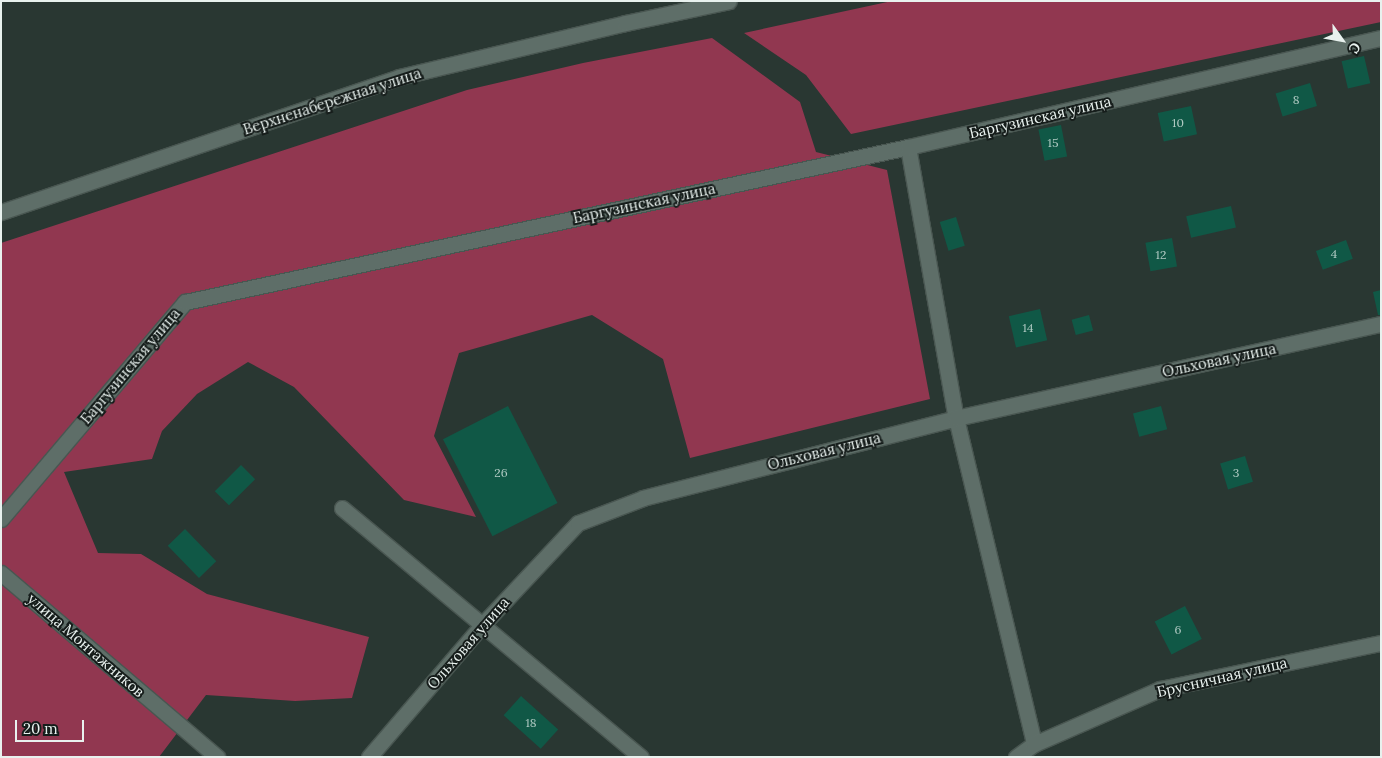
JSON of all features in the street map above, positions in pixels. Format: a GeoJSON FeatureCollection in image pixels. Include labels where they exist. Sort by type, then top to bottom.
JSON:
{"type":"FeatureCollection","features":[{"type":"Feature","properties":{"kind":"street","name":"Верхненабережная улица"},"geometry":{"type":"LineString","coordinates":[[1,212],[399,76],[625,23],[729,1]]}},
{"type":"Feature","properties":{"kind":"street","name":"Баргузинская улица"},"geometry":{"type":"LineString","coordinates":[[1,519],[185,302],[908,147],[1381,38]]}},
{"type":"Feature","properties":{"kind":"street"},"geometry":{"type":"LineString","coordinates":[[908,147],[956,418],[1034,744]]}},
{"type":"Feature","properties":{"kind":"street","name":"Ольховая улица"},"geometry":{"type":"LineString","coordinates":[[369,757],[483,624],[578,523],[643,498],[956,418],[1381,324]]}},
{"type":"Feature","properties":{"kind":"street"},"geometry":{"type":"LineString","coordinates":[[342,508],[640,757]]}},
{"type":"Feature","properties":{"kind":"street","name":"улица Монтажников"},"geometry":{"type":"LineString","coordinates":[[1,572],[216,757]]}},
{"type":"Feature","properties":{"kind":"street","name":"Брусничная улица"},"geometry":{"type":"LineString","coordinates":[[1016,757],[1034,744],[1160,689],[1381,643]]}},
{"type":"Feature","properties":{"kind":"shaded area"},"geometry":{"type":"Polygon","coordinates":[[[892,1],[1381,1],[1381,22],[851,134],[806,75],[744,33],[892,1]]]}},
{"type":"Feature","properties":{"kind":"shaded area"},"geometry":{"type":"Polygon","coordinates":[[[712,38],[800,102],[816,152],[887,170],[930,399],[690,458],[663,359],[592,315],[459,353],[434,436],[476,517],[404,500],[294,387],[248,362],[197,394],[162,431],[152,459],[64,472],[98,553],[141,554],[207,594],[369,637],[352,698],[295,701],[206,695],[159,757],[1,757],[1,243],[467,90],[583,63],[712,38]]]}},
{"type":"Feature","properties":{"kind":"building"},"geometry":{"type":"Polygon","coordinates":[[[1364,56],[1370,83],[1348,88],[1342,61],[1364,56]]]}},
{"type":"Feature","properties":{"kind":"building"},"geometry":{"type":"Polygon","coordinates":[[[1310,83],[1317,106],[1283,116],[1276,94],[1310,83]]]}},
{"type":"Feature","properties":{"kind":"building"},"geometry":{"type":"Polygon","coordinates":[[[1191,106],[1197,134],[1164,141],[1158,113],[1191,106]]]}},
{"type":"Feature","properties":{"kind":"building"},"geometry":{"type":"Polygon","coordinates":[[[1061,125],[1067,156],[1045,161],[1038,129],[1061,125]]]}},
{"type":"Feature","properties":{"kind":"building"},"geometry":{"type":"Polygon","coordinates":[[[1231,206],[1236,227],[1191,238],[1186,216],[1231,206]]]}},
{"type":"Feature","properties":{"kind":"building"},"geometry":{"type":"Polygon","coordinates":[[[956,217],[965,246],[949,251],[940,222],[956,217]]]}},
{"type":"Feature","properties":{"kind":"building"},"geometry":{"type":"Polygon","coordinates":[[[1172,238],[1177,267],[1150,271],[1145,243],[1172,238]]]}},
{"type":"Feature","properties":{"kind":"building"},"geometry":{"type":"Polygon","coordinates":[[[1346,240],[1353,259],[1323,270],[1316,251],[1346,240]]]}},
{"type":"Feature","properties":{"kind":"building"},"geometry":{"type":"Polygon","coordinates":[[[1381,290],[1381,315],[1378,315],[1373,292],[1381,290]]]}},
{"type":"Feature","properties":{"kind":"building"},"geometry":{"type":"Polygon","coordinates":[[[1040,309],[1047,340],[1016,347],[1009,316],[1040,309]]]}},
{"type":"Feature","properties":{"kind":"building"},"geometry":{"type":"Polygon","coordinates":[[[1089,315],[1093,330],[1076,335],[1072,320],[1089,315]]]}},
{"type":"Feature","properties":{"kind":"building"},"geometry":{"type":"Polygon","coordinates":[[[508,406],[557,503],[492,536],[443,439],[508,406]]]}},
{"type":"Feature","properties":{"kind":"building"},"geometry":{"type":"Polygon","coordinates":[[[1161,406],[1167,429],[1139,437],[1133,414],[1161,406]]]}},
{"type":"Feature","properties":{"kind":"building"},"geometry":{"type":"Polygon","coordinates":[[[1245,456],[1253,482],[1228,489],[1220,464],[1245,456]]]}},
{"type":"Feature","properties":{"kind":"building"},"geometry":{"type":"Polygon","coordinates":[[[241,465],[255,479],[229,505],[215,491],[241,465]]]}},
{"type":"Feature","properties":{"kind":"building"},"geometry":{"type":"Polygon","coordinates":[[[185,529],[216,561],[199,578],[168,546],[185,529]]]}},
{"type":"Feature","properties":{"kind":"building"},"geometry":{"type":"Polygon","coordinates":[[[1185,606],[1202,639],[1172,654],[1155,621],[1185,606]]]}},
{"type":"Feature","properties":{"kind":"building"},"geometry":{"type":"Polygon","coordinates":[[[521,696],[558,729],[541,749],[504,715],[521,696]]]}}]}
